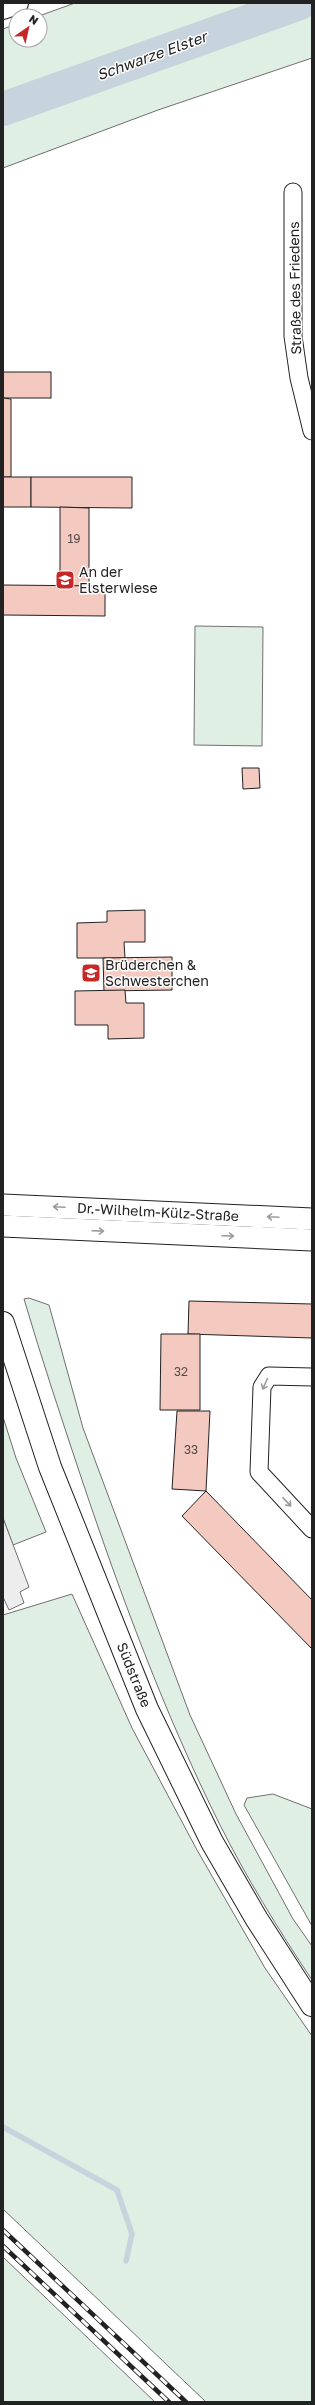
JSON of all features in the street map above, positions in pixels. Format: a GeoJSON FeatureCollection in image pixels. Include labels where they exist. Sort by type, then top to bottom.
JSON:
{"type":"FeatureCollection","features":[{"type":"Feature","properties":{"kind":"main road"},"geometry":{"type":"LineString","coordinates":[[3,8],[17,3]]}},
{"type":"Feature","properties":{"kind":"main road","name":"Südstraße"},"geometry":{"type":"LineString","coordinates":[[3,1323],[50,1467],[147,1709],[212,1842],[256,1918],[312,2005]]}},
{"type":"Feature","properties":{"kind":"street","name":"Straße des Friedens"},"geometry":{"type":"LineString","coordinates":[[293,192],[294,336],[298,378],[312,431]]}},
{"type":"Feature","properties":{"kind":"street","name":"Dr.-Wilhelm-Külz-Straße"},"geometry":{"type":"LineString","coordinates":[[3,1205],[312,1219]]}},
{"type":"Feature","properties":{"kind":"street","name":"Dr.-Wilhelm-Külz-Straße"},"geometry":{"type":"LineString","coordinates":[[3,1226],[312,1240]]}},
{"type":"Feature","properties":{"kind":"street"},"geometry":{"type":"LineString","coordinates":[[312,1377],[269,1376],[262,1386],[258,1472],[312,1529]]}},
{"type":"Feature","properties":{"kind":"green space"},"geometry":{"type":"Polygon","coordinates":[[[75,3],[312,3],[312,58],[158,110],[3,168],[3,29],[8,27],[8,48],[48,48],[48,13],[75,3]]]}},
{"type":"Feature","properties":{"kind":"green space"},"geometry":{"type":"Polygon","coordinates":[[[195,626],[263,627],[262,746],[194,745],[195,626]]]}},
{"type":"Feature","properties":{"kind":"green space"},"geometry":{"type":"Polygon","coordinates":[[[29,1298],[49,1305],[83,1428],[190,1715],[236,1814],[293,1919],[312,1946],[312,1980],[263,1903],[229,1843],[180,1739],[144,1653],[112,1567],[45,1367],[24,1299],[29,1298]]]}},
{"type":"Feature","properties":{"kind":"green space"},"geometry":{"type":"Polygon","coordinates":[[[3,1417],[16,1458],[46,1532],[13,1545],[3,1518],[3,1417]]]}},
{"type":"Feature","properties":{"kind":"green space"},"geometry":{"type":"Polygon","coordinates":[[[72,1594],[132,1728],[197,1850],[265,1968],[312,2036],[312,2402],[206,2402],[3,2209],[3,1615],[72,1594]]]}},
{"type":"Feature","properties":{"kind":"green space"},"geometry":{"type":"Polygon","coordinates":[[[273,1794],[312,1809],[312,1926],[244,1805],[247,1798],[273,1794]]]}},
{"type":"Feature","properties":{"kind":"green space"},"geometry":{"type":"Polygon","coordinates":[[[3,2257],[155,2402],[3,2402],[3,2257]]]}},
{"type":"Feature","properties":{"kind":"shaded area"},"geometry":{"type":"Polygon","coordinates":[[[3,1518],[29,1587],[20,1592],[24,1603],[9,1610],[3,1597],[3,1518]]]}},
{"type":"Feature","properties":{"kind":"building"},"geometry":{"type":"Polygon","coordinates":[[[3,372],[51,372],[51,398],[3,398],[3,372]]]}},
{"type":"Feature","properties":{"kind":"building"},"geometry":{"type":"Polygon","coordinates":[[[3,398],[11,399],[11,477],[3,477],[3,398]]]}},
{"type":"Feature","properties":{"kind":"building"},"geometry":{"type":"Polygon","coordinates":[[[3,477],[31,477],[31,507],[3,507],[3,477]]]}},
{"type":"Feature","properties":{"kind":"building"},"geometry":{"type":"Polygon","coordinates":[[[31,477],[132,477],[132,508],[31,507],[31,477]]]}},
{"type":"Feature","properties":{"kind":"building"},"geometry":{"type":"Polygon","coordinates":[[[60,507],[89,508],[89,586],[60,586],[60,507]]]}},
{"type":"Feature","properties":{"kind":"building"},"geometry":{"type":"Polygon","coordinates":[[[3,585],[105,586],[105,616],[3,615],[3,585]]]}},
{"type":"Feature","properties":{"kind":"building"},"geometry":{"type":"Polygon","coordinates":[[[242,768],[259,768],[260,788],[243,789],[242,768]]]}},
{"type":"Feature","properties":{"kind":"building"},"geometry":{"type":"Polygon","coordinates":[[[145,910],[145,942],[124,942],[125,958],[77,958],[77,923],[107,922],[107,911],[145,910]]]}},
{"type":"Feature","properties":{"kind":"building"},"geometry":{"type":"Polygon","coordinates":[[[172,957],[172,990],[104,991],[103,958],[172,957]]]}},
{"type":"Feature","properties":{"kind":"building"},"geometry":{"type":"Polygon","coordinates":[[[125,990],[126,1003],[144,1003],[144,1038],[108,1039],[108,1025],[75,1025],[75,991],[125,990]]]}},
{"type":"Feature","properties":{"kind":"building"},"geometry":{"type":"Polygon","coordinates":[[[189,1301],[312,1304],[312,1338],[188,1334],[189,1301]]]}},
{"type":"Feature","properties":{"kind":"building"},"geometry":{"type":"Polygon","coordinates":[[[161,1334],[200,1334],[200,1410],[160,1410],[161,1334]]]}},
{"type":"Feature","properties":{"kind":"building"},"geometry":{"type":"Polygon","coordinates":[[[177,1411],[210,1411],[206,1491],[172,1489],[177,1411]]]}},
{"type":"Feature","properties":{"kind":"building"},"geometry":{"type":"Polygon","coordinates":[[[206,1491],[312,1600],[312,1649],[182,1516],[206,1491]]]}},
{"type":"Feature","properties":{"kind":"waterway","name":"Schwarze Elster"},"geometry":{"type":"LineString","coordinates":[[3,109],[300,3]]}},
{"type":"Feature","properties":{"kind":"waterway"},"geometry":{"type":"LineString","coordinates":[[3,2127],[117,2190],[132,2234],[126,2261]]}},
{"type":"Feature","properties":{"kind":"railway"},"geometry":{"type":"LineString","coordinates":[[3,2230],[186,2402]]}},
{"type":"Feature","properties":{"kind":"railway"},"geometry":{"type":"LineString","coordinates":[[3,2246],[169,2402]]}},
{"type":"Feature","properties":{"kind":"place","name":"An der Elsterwiese"},"geometry":{"type":"Point","coordinates":[65,580]}},
{"type":"Feature","properties":{"kind":"place","name":"Brüderchen & Schwesterchen"},"geometry":{"type":"Point","coordinates":[91,973]}}]}
